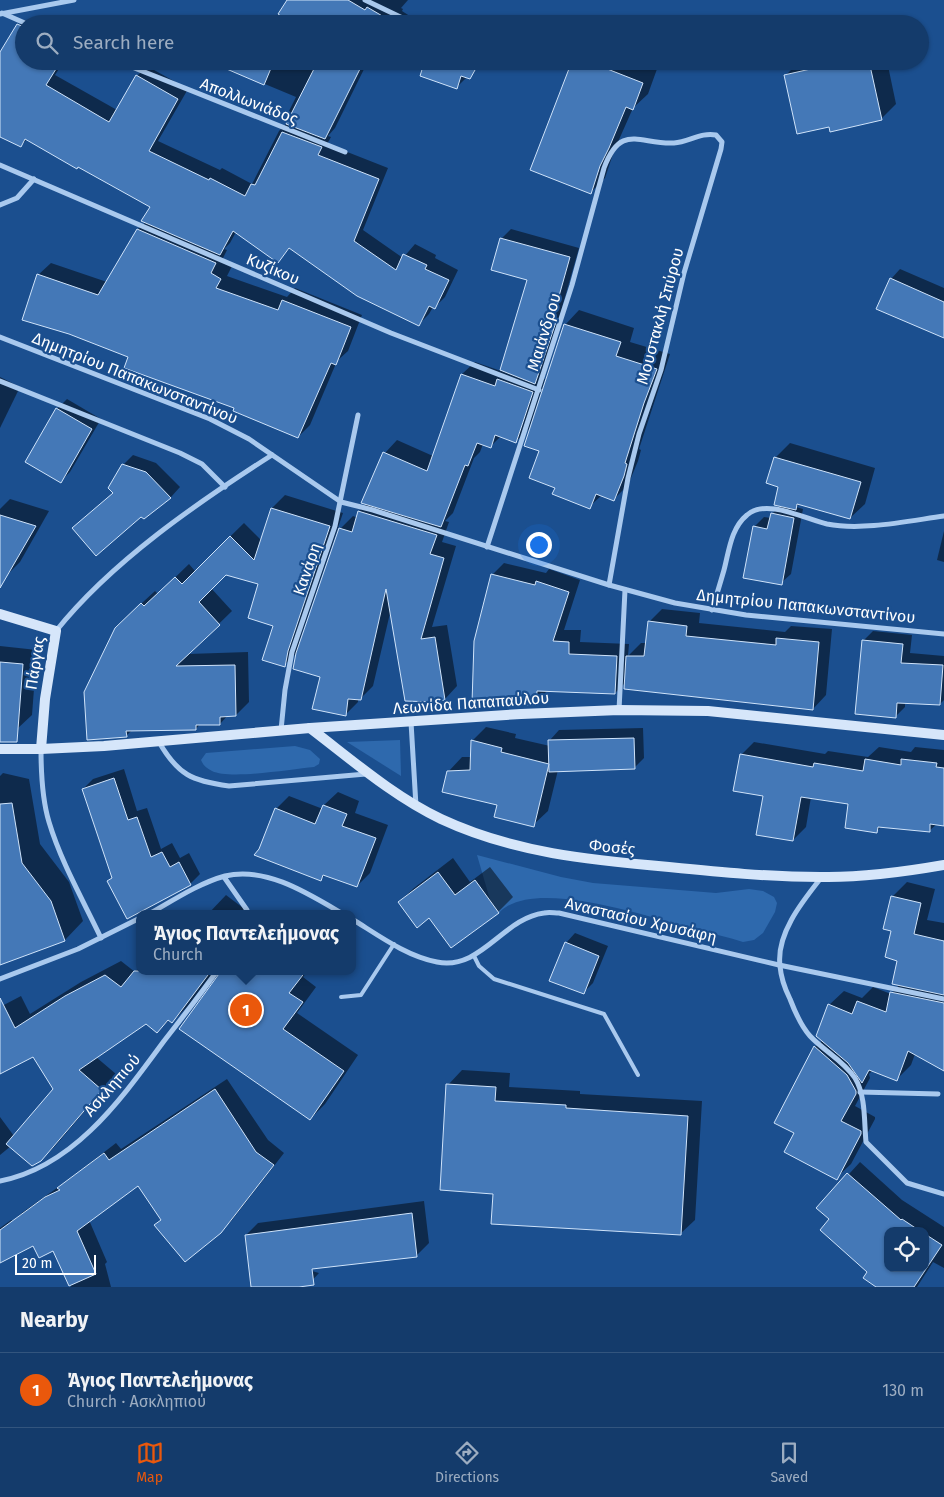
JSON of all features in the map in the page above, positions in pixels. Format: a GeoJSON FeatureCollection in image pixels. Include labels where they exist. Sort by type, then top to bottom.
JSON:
{"type":"FeatureCollection","features":[{"type":"Feature","properties":{"kind":"main road"},"geometry":{"type":"LineString","coordinates":[[0,614],[56,631]]}},
{"type":"Feature","properties":{"kind":"main road","name":"Πάργας"},"geometry":{"type":"LineString","coordinates":[[41,750],[44,699],[56,631]]}},
{"type":"Feature","properties":{"kind":"main road","name":"Λεωνίδα Παπαπαύλου"},"geometry":{"type":"LineString","coordinates":[[0,749],[41,750],[159,742],[310,728],[521,714],[619,710],[708,712],[944,735]]}},
{"type":"Feature","properties":{"kind":"main road","name":"Φοσές"},"geometry":{"type":"LineString","coordinates":[[310,728],[396,794],[416,806],[466,830],[511,845],[546,853],[610,862],[726,872],[821,877],[873,874],[944,865]]}},
{"type":"Feature","properties":{"kind":"street"},"geometry":{"type":"LineString","coordinates":[[1,14],[74,0]]}},
{"type":"Feature","properties":{"kind":"street"},"geometry":{"type":"LineString","coordinates":[[364,0],[396,15]]}},
{"type":"Feature","properties":{"kind":"street"},"geometry":{"type":"LineString","coordinates":[[1,14],[15,19]]}},
{"type":"Feature","properties":{"kind":"street","name":"Απολλωνιάδος"},"geometry":{"type":"LineString","coordinates":[[140,70],[346,152]]}},
{"type":"Feature","properties":{"kind":"street","name":"Μουστακλή Σπύρου"},"geometry":{"type":"LineString","coordinates":[[609,585],[628,478],[638,434],[661,370],[684,273],[722,142],[718,137],[711,134],[674,143],[638,139]]}},
{"type":"Feature","properties":{"kind":"street","name":"Μαιάνδρου"},"geometry":{"type":"LineString","coordinates":[[487,547],[572,285],[607,161],[619,144],[628,139],[638,139]]}},
{"type":"Feature","properties":{"kind":"street","name":"Κυζίκου"},"geometry":{"type":"LineString","coordinates":[[0,165],[391,333],[539,390]]}},
{"type":"Feature","properties":{"kind":"street"},"geometry":{"type":"LineString","coordinates":[[0,205],[17,198],[34,179]]}},
{"type":"Feature","properties":{"kind":"street","name":"Δημητρίου Παπακωνσταντίνου"},"geometry":{"type":"LineString","coordinates":[[0,338],[210,420],[249,439],[341,502],[373,510],[625,590],[666,601],[746,615],[944,634]]}},
{"type":"Feature","properties":{"kind":"street"},"geometry":{"type":"LineString","coordinates":[[0,381],[180,453],[202,464],[225,487]]}},
{"type":"Feature","properties":{"kind":"street","name":"Κανάρη"},"geometry":{"type":"LineString","coordinates":[[281,731],[285,690],[292,652],[335,526],[358,415]]}},
{"type":"Feature","properties":{"kind":"street","name":"Πάργας"},"geometry":{"type":"LineString","coordinates":[[56,631],[82,600],[154,538],[272,455]]}},
{"type":"Feature","properties":{"kind":"street"},"geometry":{"type":"LineString","coordinates":[[712,610],[735,531],[747,514],[755,510],[766,508],[780,510],[829,524],[855,526],[944,516]]}},
{"type":"Feature","properties":{"kind":"street"},"geometry":{"type":"LineString","coordinates":[[619,710],[625,590]]}},
{"type":"Feature","properties":{"kind":"street"},"geometry":{"type":"LineString","coordinates":[[411,722],[416,806]]}},
{"type":"Feature","properties":{"kind":"street"},"geometry":{"type":"LineString","coordinates":[[159,742],[184,774],[198,780],[216,784],[236,785],[369,774]]}},
{"type":"Feature","properties":{"kind":"street","name":"Πάργας"},"geometry":{"type":"LineString","coordinates":[[41,750],[42,777],[49,820],[58,847],[101,938]]}},
{"type":"Feature","properties":{"kind":"street"},"geometry":{"type":"LineString","coordinates":[[156,910],[204,884],[239,874],[276,880],[336,910]]}},
{"type":"Feature","properties":{"kind":"street"},"geometry":{"type":"LineString","coordinates":[[224,877],[247,910]]}},
{"type":"Feature","properties":{"kind":"street"},"geometry":{"type":"LineString","coordinates":[[821,877],[788,928],[780,951],[782,978],[793,1007],[807,1032],[851,1073],[860,1092],[866,1142],[907,1183],[944,1194]]}},
{"type":"Feature","properties":{"kind":"street","name":"Αναστασίου Χρυσάφη"},"geometry":{"type":"LineString","coordinates":[[356,921],[415,955],[438,963],[461,962],[474,956],[523,920],[536,915],[550,913],[592,920],[780,965],[944,999]]}},
{"type":"Feature","properties":{"kind":"street"},"geometry":{"type":"LineString","coordinates":[[0,979],[49,961],[136,920]]}},
{"type":"Feature","properties":{"kind":"street","name":"Ασκληπιού"},"geometry":{"type":"LineString","coordinates":[[0,1181],[40,1168],[57,1158],[84,1136],[129,1089],[214,975]]}},
{"type":"Feature","properties":{"kind":"street"},"geometry":{"type":"LineString","coordinates":[[860,1092],[938,1094]]}},
{"type":"Feature","properties":{"kind":"lane"},"geometry":{"type":"LineString","coordinates":[[342,997],[361,995],[394,944]]}},
{"type":"Feature","properties":{"kind":"lane"},"geometry":{"type":"LineString","coordinates":[[474,956],[479,966],[494,978],[604,1014],[638,1076]]}},
{"type":"Feature","properties":{"kind":"shaded area"},"geometry":{"type":"Polygon","coordinates":[[[400,740],[401,776],[347,742],[400,740]]]}},
{"type":"Feature","properties":{"kind":"shaded area"},"geometry":{"type":"Polygon","coordinates":[[[295,746],[310,750],[320,759],[319,764],[314,767],[232,774],[212,771],[201,760],[206,753],[295,746]]]}},
{"type":"Feature","properties":{"kind":"shaded area"},"geometry":{"type":"Polygon","coordinates":[[[477,855],[561,877],[593,883],[716,893],[749,889],[763,891],[774,897],[777,903],[775,912],[763,933],[754,940],[743,942],[627,910],[572,900],[546,898],[524,900],[505,908],[495,917],[477,855]]]}},
{"type":"Feature","properties":{"kind":"building"},"geometry":{"type":"Polygon","coordinates":[[[287,0],[348,0],[365,10],[367,7],[381,15],[280,15],[278,14],[287,0]]]}},
{"type":"Feature","properties":{"kind":"building"},"geometry":{"type":"Polygon","coordinates":[[[15,27],[15,70],[55,70],[46,85],[109,122],[136,75],[178,99],[149,151],[245,196],[251,184],[255,185],[282,132],[322,147],[318,155],[379,179],[354,241],[396,270],[403,254],[427,265],[425,269],[449,280],[435,309],[429,306],[419,326],[357,296],[289,248],[278,263],[233,231],[220,255],[141,221],[150,207],[78,167],[77,169],[25,139],[21,147],[0,137],[0,52],[15,27]]]}},
{"type":"Feature","properties":{"kind":"building"},"geometry":{"type":"Polygon","coordinates":[[[229,70],[270,70],[264,85],[229,70]]]}},
{"type":"Feature","properties":{"kind":"building"},"geometry":{"type":"Polygon","coordinates":[[[313,70],[360,70],[325,139],[286,124],[313,70]]]}},
{"type":"Feature","properties":{"kind":"building"},"geometry":{"type":"Polygon","coordinates":[[[422,70],[475,70],[470,79],[461,76],[457,89],[420,76],[422,70]]]}},
{"type":"Feature","properties":{"kind":"building"},"geometry":{"type":"Polygon","coordinates":[[[569,70],[610,70],[643,83],[633,110],[626,107],[600,166],[591,194],[530,170],[569,70]]]}},
{"type":"Feature","properties":{"kind":"building"},"geometry":{"type":"Polygon","coordinates":[[[806,70],[871,70],[882,120],[830,132],[829,127],[797,134],[784,75],[806,70]]]}},
{"type":"Feature","properties":{"kind":"building"},"geometry":{"type":"Polygon","coordinates":[[[137,229],[216,263],[211,273],[221,279],[216,288],[278,310],[282,300],[351,327],[336,365],[331,363],[298,438],[233,411],[234,408],[124,368],[128,357],[69,334],[22,320],[37,274],[98,295],[137,229]]]}},
{"type":"Feature","properties":{"kind":"building"},"geometry":{"type":"Polygon","coordinates":[[[500,238],[570,257],[552,321],[556,322],[535,384],[500,370],[527,280],[491,270],[500,238]]]}},
{"type":"Feature","properties":{"kind":"building"},"geometry":{"type":"Polygon","coordinates":[[[890,278],[944,302],[944,338],[876,309],[890,278]]]}},
{"type":"Feature","properties":{"kind":"building"},"geometry":{"type":"Polygon","coordinates":[[[564,324],[621,342],[616,356],[657,369],[644,403],[625,463],[627,464],[624,476],[614,501],[596,494],[590,509],[552,494],[555,488],[529,478],[539,451],[524,446],[564,324]]]}},
{"type":"Feature","properties":{"kind":"building"},"geometry":{"type":"Polygon","coordinates":[[[461,374],[495,386],[497,379],[533,392],[516,443],[495,435],[491,448],[477,443],[468,466],[465,465],[441,527],[361,503],[383,452],[427,471],[461,374]]]}},
{"type":"Feature","properties":{"kind":"building"},"geometry":{"type":"Polygon","coordinates":[[[56,408],[92,429],[61,483],[25,462],[56,408]]]}},
{"type":"Feature","properties":{"kind":"building"},"geometry":{"type":"Polygon","coordinates":[[[774,457],[861,482],[850,519],[797,504],[796,510],[774,505],[778,487],[766,483],[774,457]]]}},
{"type":"Feature","properties":{"kind":"building"},"geometry":{"type":"Polygon","coordinates":[[[122,464],[146,472],[171,498],[144,519],[141,517],[96,556],[72,528],[113,493],[108,488],[122,464]]]}},
{"type":"Feature","properties":{"kind":"building"},"geometry":{"type":"Polygon","coordinates":[[[271,508],[330,526],[288,651],[285,667],[262,660],[273,626],[248,618],[258,584],[226,575],[199,602],[220,625],[176,666],[235,665],[236,716],[220,717],[220,725],[196,725],[196,730],[126,731],[127,737],[87,740],[84,692],[115,628],[141,603],[144,606],[175,577],[182,584],[230,536],[254,560],[271,508]]]}},
{"type":"Feature","properties":{"kind":"building"},"geometry":{"type":"Polygon","coordinates":[[[358,511],[437,535],[430,554],[444,558],[421,639],[435,637],[445,700],[434,702],[405,701],[386,589],[361,700],[348,699],[346,716],[312,709],[320,677],[293,669],[296,653],[339,528],[352,532],[358,511]]]}},
{"type":"Feature","properties":{"kind":"building"},"geometry":{"type":"Polygon","coordinates":[[[771,513],[794,518],[782,585],[743,578],[753,526],[767,529],[771,513]]]}},
{"type":"Feature","properties":{"kind":"building"},"geometry":{"type":"Polygon","coordinates":[[[0,515],[36,526],[0,588],[0,515]]]}},
{"type":"Feature","properties":{"kind":"building"},"geometry":{"type":"Polygon","coordinates":[[[491,574],[535,585],[536,581],[569,592],[553,641],[569,642],[569,654],[617,656],[615,694],[537,691],[536,705],[472,703],[474,641],[491,574]]]}},
{"type":"Feature","properties":{"kind":"building"},"geometry":{"type":"Polygon","coordinates":[[[648,621],[687,626],[686,636],[776,645],[776,638],[819,642],[813,710],[624,689],[626,656],[644,656],[648,621]]]}},
{"type":"Feature","properties":{"kind":"building"},"geometry":{"type":"Polygon","coordinates":[[[862,640],[903,644],[901,663],[943,665],[940,705],[897,703],[896,718],[855,714],[862,640]]]}},
{"type":"Feature","properties":{"kind":"building"},"geometry":{"type":"Polygon","coordinates":[[[0,662],[23,664],[17,742],[0,742],[0,662]]]}},
{"type":"Feature","properties":{"kind":"building"},"geometry":{"type":"Polygon","coordinates":[[[634,738],[635,769],[549,772],[548,740],[634,738]]]}},
{"type":"Feature","properties":{"kind":"building"},"geometry":{"type":"Polygon","coordinates":[[[471,740],[502,748],[501,752],[549,764],[534,827],[494,817],[497,805],[442,792],[447,771],[470,770],[471,740]]]}},
{"type":"Feature","properties":{"kind":"building"},"geometry":{"type":"Polygon","coordinates":[[[740,754],[813,767],[814,763],[863,771],[865,759],[901,765],[901,759],[937,763],[936,767],[944,768],[944,826],[930,824],[930,832],[878,827],[877,833],[845,828],[848,804],[801,797],[793,841],[756,835],[763,796],[733,791],[740,754]]]}},
{"type":"Feature","properties":{"kind":"building"},"geometry":{"type":"Polygon","coordinates":[[[114,778],[128,820],[137,817],[151,857],[162,852],[170,867],[179,862],[191,885],[144,910],[136,910],[136,914],[127,919],[107,881],[112,878],[82,789],[114,778]]]}},
{"type":"Feature","properties":{"kind":"building"},"geometry":{"type":"Polygon","coordinates":[[[12,803],[22,863],[51,901],[65,941],[0,965],[0,804],[12,803]]]}},
{"type":"Feature","properties":{"kind":"building"},"geometry":{"type":"Polygon","coordinates":[[[323,805],[347,814],[342,826],[376,838],[357,887],[323,875],[321,881],[254,855],[259,849],[275,808],[315,824],[323,805]]]}},
{"type":"Feature","properties":{"kind":"building"},"geometry":{"type":"Polygon","coordinates":[[[438,872],[455,895],[475,880],[499,913],[451,948],[429,918],[417,928],[398,902],[438,872]]]}},
{"type":"Feature","properties":{"kind":"building"},"geometry":{"type":"Polygon","coordinates":[[[891,896],[921,903],[914,934],[944,941],[944,995],[892,984],[897,961],[885,957],[891,931],[883,929],[891,896]]]}},
{"type":"Feature","properties":{"kind":"building"},"geometry":{"type":"Polygon","coordinates":[[[565,942],[599,956],[584,994],[549,981],[565,942]]]}},
{"type":"Feature","properties":{"kind":"building"},"geometry":{"type":"Polygon","coordinates":[[[134,971],[136,971],[136,975],[208,975],[172,1023],[168,1020],[157,1033],[146,1024],[79,1070],[102,1090],[41,1161],[32,1166],[6,1144],[53,1089],[33,1057],[0,1074],[0,998],[15,1028],[65,996],[105,975],[121,987],[134,971]]]}},
{"type":"Feature","properties":{"kind":"building"},"geometry":{"type":"Polygon","coordinates":[[[218,975],[303,975],[289,993],[303,1002],[283,1029],[344,1071],[310,1120],[179,1029],[218,975]]]}},
{"type":"Feature","properties":{"kind":"building"},"geometry":{"type":"Polygon","coordinates":[[[890,992],[944,1003],[944,1071],[908,1051],[897,1081],[869,1070],[862,1083],[848,1063],[816,1036],[828,1004],[852,1014],[857,1001],[886,1012],[890,992]]]}},
{"type":"Feature","properties":{"kind":"building"},"geometry":{"type":"Polygon","coordinates":[[[814,1046],[847,1075],[856,1091],[841,1121],[861,1131],[861,1134],[837,1180],[784,1152],[794,1133],[774,1123],[814,1046]]]}},
{"type":"Feature","properties":{"kind":"building"},"geometry":{"type":"Polygon","coordinates":[[[446,1084],[496,1087],[495,1101],[566,1105],[566,1108],[688,1116],[681,1235],[491,1224],[493,1194],[440,1190],[446,1084]]]}},
{"type":"Feature","properties":{"kind":"building"},"geometry":{"type":"Polygon","coordinates":[[[215,1089],[256,1152],[274,1165],[221,1233],[185,1262],[154,1225],[161,1220],[138,1186],[77,1231],[96,1274],[69,1286],[53,1251],[39,1258],[33,1246],[0,1263],[0,1230],[45,1197],[60,1190],[57,1188],[104,1153],[109,1160],[215,1089]]]}},
{"type":"Feature","properties":{"kind":"building"},"geometry":{"type":"Polygon","coordinates":[[[847,1173],[901,1220],[914,1227],[884,1227],[884,1272],[924,1272],[914,1287],[876,1287],[863,1278],[867,1272],[820,1230],[829,1219],[816,1208],[847,1173]]]}},
{"type":"Feature","properties":{"kind":"building"},"geometry":{"type":"Polygon","coordinates":[[[412,1213],[417,1257],[312,1269],[314,1285],[299,1287],[251,1287],[245,1235],[412,1213]]]}},
{"type":"Feature","properties":{"kind":"building"},"geometry":{"type":"Polygon","coordinates":[[[929,1237],[942,1245],[929,1264],[929,1237]]]}},
{"type":"Feature","properties":{"kind":"place","name":"Άγιος Παντελεήμονας"},"geometry":{"type":"Point","coordinates":[246,1010]}}]}
